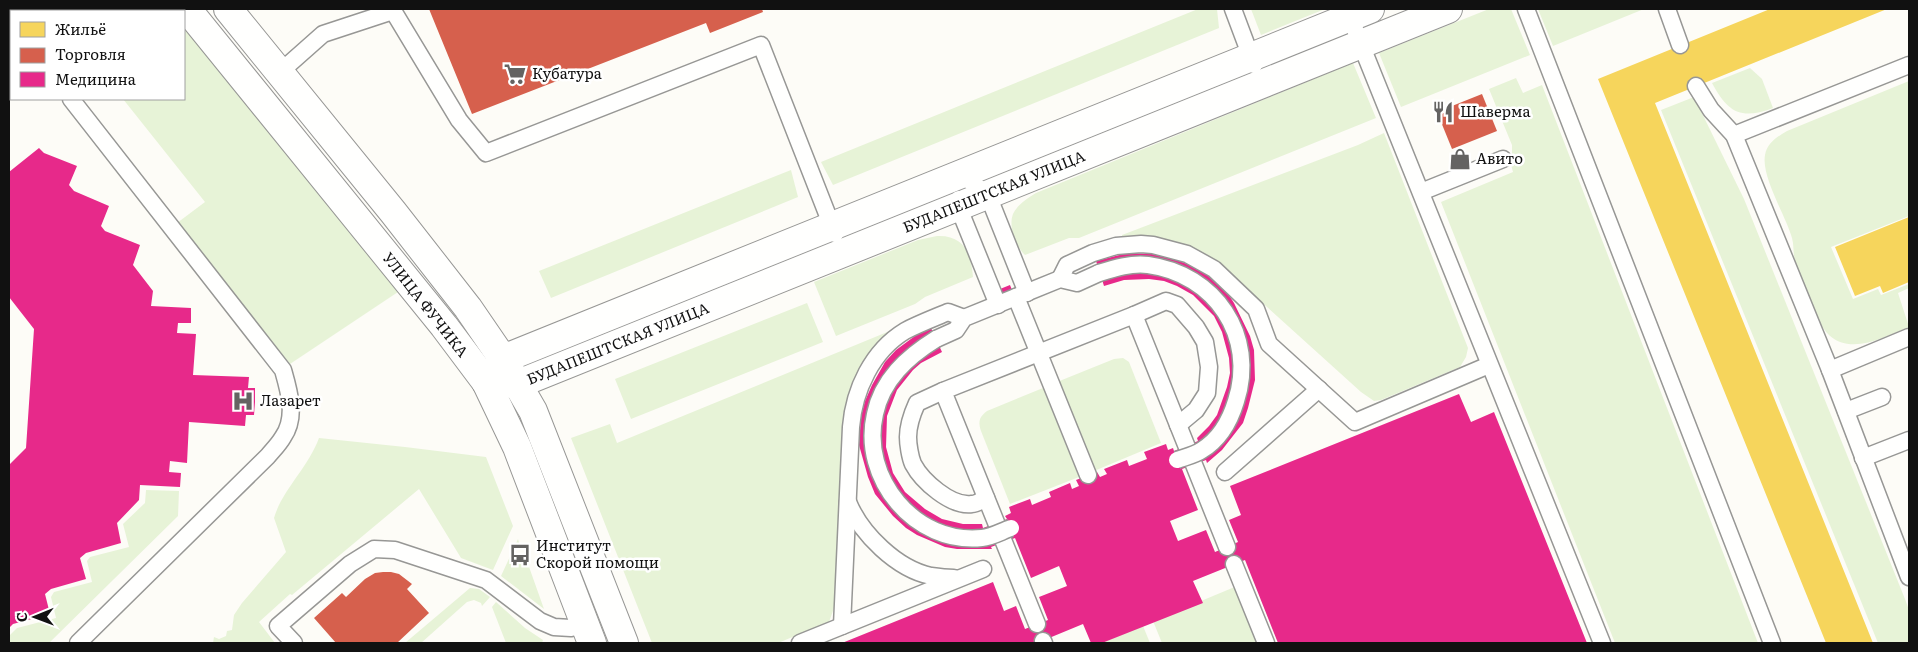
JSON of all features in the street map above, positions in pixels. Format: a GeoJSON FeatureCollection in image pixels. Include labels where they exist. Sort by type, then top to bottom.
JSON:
{"type":"FeatureCollection","features":[{"type":"Feature","properties":{"kind":"street","name":"УЛИЦА ФУЧИКА"},"geometry":{"type":"LineString","coordinates":[[187,9],[444,326],[486,382],[517,447],[588,634]]}},
{"type":"Feature","properties":{"kind":"street","name":"УЛИЦА ФУЧИКА"},"geometry":{"type":"LineString","coordinates":[[228,9],[393,212],[468,308],[503,359],[532,411],[624,643]]}},
{"type":"Feature","properties":{"kind":"street","name":"БУДАПЕШТСКАЯ УЛИЦА"},"geometry":{"type":"LineString","coordinates":[[486,382],[518,384],[1361,44],[1418,14],[1448,9]]}},
{"type":"Feature","properties":{"kind":"street","name":"БУДАПЕШТСКАЯ УЛИЦА"},"geometry":{"type":"LineString","coordinates":[[503,359],[1360,13]]}},
{"type":"Feature","properties":{"kind":"street"},"geometry":{"type":"LineString","coordinates":[[486,382],[503,359]]}},
{"type":"Feature","properties":{"kind":"lane"},"geometry":{"type":"LineString","coordinates":[[1233,9],[1261,84]]}},
{"type":"Feature","properties":{"kind":"lane"},"geometry":{"type":"LineString","coordinates":[[1526,9],[1772,643]]}},
{"type":"Feature","properties":{"kind":"lane"},"geometry":{"type":"LineString","coordinates":[[1667,9],[1680,45]]}},
{"type":"Feature","properties":{"kind":"lane"},"geometry":{"type":"LineString","coordinates":[[279,72],[323,34],[393,10],[459,120],[486,153],[761,45],[843,253]]}},
{"type":"Feature","properties":{"kind":"lane"},"geometry":{"type":"LineString","coordinates":[[1360,13],[1361,44],[1602,643]]}},
{"type":"Feature","properties":{"kind":"lane"},"geometry":{"type":"LineString","coordinates":[[1734,135],[1909,65]]}},
{"type":"Feature","properties":{"kind":"lane"},"geometry":{"type":"LineString","coordinates":[[1696,86],[1712,110],[1734,135],[1830,370],[1909,578]]}},
{"type":"Feature","properties":{"kind":"lane"},"geometry":{"type":"LineString","coordinates":[[72,100],[283,370],[291,405],[290,422],[284,436],[268,456],[78,643]]}},
{"type":"Feature","properties":{"kind":"lane"},"geometry":{"type":"LineString","coordinates":[[1421,192],[1503,160]]}},
{"type":"Feature","properties":{"kind":"lane"},"geometry":{"type":"LineString","coordinates":[[961,174],[988,195],[1022,295],[1039,353],[1088,475]]}},
{"type":"Feature","properties":{"kind":"lane"},"geometry":{"type":"LineString","coordinates":[[961,174],[958,206],[998,305]]}},
{"type":"Feature","properties":{"kind":"lane"},"geometry":{"type":"LineString","coordinates":[[1060,279],[1067,265],[1116,246],[1153,245],[1187,254],[1214,269],[1256,310],[1269,344],[1355,422],[1489,365]]}},
{"type":"Feature","properties":{"kind":"lane"},"geometry":{"type":"LineString","coordinates":[[1011,528],[985,537],[972,538],[942,533],[915,519],[893,499],[880,474],[874,452],[872,429],[879,399],[888,384],[901,366],[920,349],[956,330],[964,318],[1060,279],[1077,283],[1099,273],[1129,265],[1146,265],[1180,274],[1198,283],[1212,295],[1234,329],[1240,349],[1242,371],[1240,389],[1227,425],[1215,439],[1201,451],[1177,460]]}},
{"type":"Feature","properties":{"kind":"lane"},"geometry":{"type":"LineString","coordinates":[[986,498],[972,504],[958,502],[942,494],[924,480],[912,462],[908,438],[910,420],[917,403],[1166,301],[1177,306],[1196,327],[1205,342],[1209,367],[1206,393],[1196,410],[1178,425]]}},
{"type":"Feature","properties":{"kind":"lane"},"geometry":{"type":"LineString","coordinates":[[842,626],[852,410],[865,374],[872,363],[904,332],[948,312],[964,318]]}},
{"type":"Feature","properties":{"kind":"lane"},"geometry":{"type":"LineString","coordinates":[[1134,315],[1227,547]]}},
{"type":"Feature","properties":{"kind":"lane"},"geometry":{"type":"LineString","coordinates":[[1830,370],[1909,337]]}},
{"type":"Feature","properties":{"kind":"lane"},"geometry":{"type":"LineString","coordinates":[[1225,472],[1319,389]]}},
{"type":"Feature","properties":{"kind":"lane"},"geometry":{"type":"LineString","coordinates":[[943,392],[1037,624]]}},
{"type":"Feature","properties":{"kind":"lane"},"geometry":{"type":"LineString","coordinates":[[1846,411],[1882,397]]}},
{"type":"Feature","properties":{"kind":"lane"},"geometry":{"type":"LineString","coordinates":[[1863,458],[1909,440]]}},
{"type":"Feature","properties":{"kind":"lane"},"geometry":{"type":"LineString","coordinates":[[847,500],[870,538],[894,558],[911,569],[930,576],[956,579]]}},
{"type":"Feature","properties":{"kind":"lane"},"geometry":{"type":"LineString","coordinates":[[294,643],[278,626],[350,564],[374,549],[395,550],[486,580],[540,621],[554,627],[571,628],[588,634]]}},
{"type":"Feature","properties":{"kind":"lane"},"geometry":{"type":"LineString","coordinates":[[1234,564],[1266,643]]}},
{"type":"Feature","properties":{"kind":"lane"},"geometry":{"type":"LineString","coordinates":[[800,643],[983,569]]}},
{"type":"Feature","properties":{"kind":"green space"},"geometry":{"type":"Polygon","coordinates":[[[169,9],[170,10],[100,10],[169,9]]]}},
{"type":"Feature","properties":{"kind":"green space"},"geometry":{"type":"Polygon","coordinates":[[[1198,9],[1217,9],[1219,28],[833,185],[821,162],[1198,9]]]}},
{"type":"Feature","properties":{"kind":"green space"},"geometry":{"type":"Polygon","coordinates":[[[1251,9],[1325,9],[1261,35],[1251,9]]]}},
{"type":"Feature","properties":{"kind":"green space"},"geometry":{"type":"Polygon","coordinates":[[[1489,9],[1511,9],[1530,55],[1401,107],[1379,53],[1489,9]]]}},
{"type":"Feature","properties":{"kind":"green space"},"geometry":{"type":"Polygon","coordinates":[[[1538,9],[1644,9],[1553,46],[1538,9]]]}},
{"type":"Feature","properties":{"kind":"green space"},"geometry":{"type":"Polygon","coordinates":[[[185,28],[398,292],[290,364],[177,223],[205,202],[124,100],[185,100],[185,28]]]}},
{"type":"Feature","properties":{"kind":"green space"},"geometry":{"type":"Polygon","coordinates":[[[1353,63],[1376,118],[1079,238],[1069,238],[1025,255],[1019,247],[1012,231],[1013,214],[1026,199],[1036,193],[1353,63]]]}},
{"type":"Feature","properties":{"kind":"green space"},"geometry":{"type":"Polygon","coordinates":[[[1750,68],[1762,79],[1773,108],[1752,113],[1736,111],[1724,101],[1712,83],[1750,68]]]}},
{"type":"Feature","properties":{"kind":"green space"},"geometry":{"type":"Polygon","coordinates":[[[1516,78],[1523,93],[1542,85],[1758,643],[1615,643],[1441,202],[1513,172],[1509,157],[1512,155],[1512,145],[1489,89],[1516,78]]]}},
{"type":"Feature","properties":{"kind":"green space"},"geometry":{"type":"Polygon","coordinates":[[[1909,81],[1909,216],[1831,247],[1853,299],[1878,289],[1881,295],[1909,284],[1909,288],[1898,293],[1909,327],[1866,343],[1849,344],[1840,342],[1827,332],[1817,318],[1797,267],[1792,238],[1767,174],[1765,164],[1766,151],[1773,141],[1787,131],[1909,81]]]}},
{"type":"Feature","properties":{"kind":"green space"},"geometry":{"type":"Polygon","coordinates":[[[1694,97],[1744,199],[1905,599],[1909,610],[1909,643],[1878,643],[1661,110],[1694,97]]]}},
{"type":"Feature","properties":{"kind":"green space"},"geometry":{"type":"Polygon","coordinates":[[[1384,133],[1468,348],[1466,357],[1460,367],[1381,400],[1374,401],[1361,392],[1215,260],[1193,248],[1159,238],[1122,237],[1122,235],[1358,145],[1384,133]]]}},
{"type":"Feature","properties":{"kind":"green space"},"geometry":{"type":"Polygon","coordinates":[[[791,170],[798,197],[551,298],[539,271],[791,170]]]}},
{"type":"Feature","properties":{"kind":"green space"},"geometry":{"type":"Polygon","coordinates":[[[946,236],[960,242],[968,253],[973,277],[925,297],[915,304],[836,336],[814,282],[918,240],[946,236]]]}},
{"type":"Feature","properties":{"kind":"green space"},"geometry":{"type":"Polygon","coordinates":[[[807,303],[823,342],[631,419],[615,379],[807,303]]]}},
{"type":"Feature","properties":{"kind":"green space"},"geometry":{"type":"Polygon","coordinates":[[[897,328],[848,398],[845,411],[834,608],[829,622],[778,643],[652,643],[571,438],[610,424],[617,443],[897,328]]]}},
{"type":"Feature","properties":{"kind":"green space"},"geometry":{"type":"Polygon","coordinates":[[[1123,358],[1129,362],[1161,443],[1094,471],[1057,382],[1114,359],[1123,358]]]}},
{"type":"Feature","properties":{"kind":"green space"},"geometry":{"type":"Polygon","coordinates":[[[1043,388],[1079,477],[1010,504],[981,431],[980,420],[987,411],[1043,388]]]}},
{"type":"Feature","properties":{"kind":"green space"},"geometry":{"type":"Polygon","coordinates":[[[319,438],[486,457],[513,526],[493,570],[461,558],[419,489],[292,595],[290,594],[259,622],[275,643],[213,643],[214,637],[219,639],[226,636],[227,631],[232,630],[234,615],[242,603],[286,552],[274,518],[283,498],[319,438]]]}},
{"type":"Feature","properties":{"kind":"green space"},"geometry":{"type":"Polygon","coordinates":[[[146,490],[179,491],[178,516],[49,643],[9,643],[9,636],[17,628],[56,618],[51,597],[54,592],[92,582],[87,561],[90,557],[129,547],[123,524],[145,503],[146,490]]]}},
{"type":"Feature","properties":{"kind":"green space"},"geometry":{"type":"Polygon","coordinates":[[[518,539],[520,546],[514,549],[522,566],[528,564],[544,609],[501,576],[518,539]]]}},
{"type":"Feature","properties":{"kind":"green space"},"geometry":{"type":"Polygon","coordinates":[[[1237,586],[1259,643],[1162,643],[1153,621],[1237,586]]]}},
{"type":"Feature","properties":{"kind":"green space"},"geometry":{"type":"Polygon","coordinates":[[[470,588],[479,589],[490,597],[482,606],[481,603],[474,600],[467,602],[421,643],[405,643],[470,588]]]}},
{"type":"Feature","properties":{"kind":"green space"},"geometry":{"type":"Polygon","coordinates":[[[496,602],[525,628],[543,640],[542,643],[506,643],[492,607],[496,602]]]}},
{"type":"Feature","properties":{"kind":"green space"},"geometry":{"type":"Polygon","coordinates":[[[1143,626],[1150,643],[1101,643],[1143,626]]]}},
{"type":"Feature","properties":{"kind":"building: Жильё"},"geometry":{"type":"Polygon","coordinates":[[[1770,9],[1887,9],[1655,103],[1873,643],[1826,643],[1598,79],[1770,9]]]}},
{"type":"Feature","properties":{"kind":"building: Жильё"},"geometry":{"type":"Polygon","coordinates":[[[1909,217],[1909,282],[1883,293],[1880,286],[1855,296],[1835,247],[1909,217]]]}},
{"type":"Feature","properties":{"kind":"building: Торговля","name":"Кубатура"},"geometry":{"type":"Polygon","coordinates":[[[429,9],[762,9],[763,12],[710,33],[706,23],[472,114],[429,9]]]}},
{"type":"Feature","properties":{"kind":"building: Торговля"},"geometry":{"type":"Polygon","coordinates":[[[1482,94],[1497,131],[1452,149],[1437,112],[1482,94]]]}},
{"type":"Feature","properties":{"kind":"building: Торговля"},"geometry":{"type":"Polygon","coordinates":[[[375,573],[399,574],[412,584],[407,589],[429,613],[397,643],[336,643],[314,618],[342,593],[346,597],[365,579],[375,573]]]}},
{"type":"Feature","properties":{"kind":"building: Медицина"},"geometry":{"type":"Polygon","coordinates":[[[39,148],[44,153],[77,166],[69,185],[74,191],[109,206],[101,226],[105,231],[140,245],[133,265],[153,291],[151,306],[191,308],[191,323],[178,323],[177,333],[196,334],[193,375],[249,377],[248,388],[255,388],[255,402],[254,415],[246,415],[245,426],[189,422],[187,463],[170,461],[169,472],[181,473],[180,487],[140,485],[139,500],[117,523],[121,543],[86,553],[80,558],[86,579],[51,589],[45,594],[50,614],[13,624],[9,628],[9,465],[26,448],[34,329],[9,297],[9,172],[39,148]]]}},
{"type":"Feature","properties":{"kind":"building: Медицина"},"geometry":{"type":"Polygon","coordinates":[[[1127,253],[1154,254],[1170,257],[1199,269],[1212,278],[1225,289],[1234,303],[1250,336],[1254,350],[1255,380],[1243,423],[1222,450],[1207,463],[1206,460],[1182,469],[1198,510],[1170,521],[1178,541],[1206,530],[1215,552],[1238,542],[1229,520],[1241,515],[1230,486],[1459,394],[1471,422],[1494,412],[1587,643],[1278,643],[1245,560],[1193,581],[1203,603],[1102,643],[1091,643],[1083,624],[1037,643],[842,643],[993,582],[1004,611],[1016,606],[1025,629],[1048,620],[1039,597],[1067,586],[1059,566],[1031,578],[1015,538],[991,547],[992,549],[945,547],[906,528],[893,516],[875,494],[859,445],[861,416],[865,401],[885,362],[896,350],[919,333],[931,328],[942,352],[921,363],[897,390],[887,416],[886,447],[893,473],[905,492],[925,509],[942,519],[963,524],[982,524],[983,528],[1007,519],[1005,516],[1011,513],[1009,507],[1030,499],[1032,505],[1051,497],[1049,492],[1070,483],[1072,489],[1079,486],[1076,480],[1097,472],[1100,477],[1107,474],[1104,469],[1127,460],[1129,466],[1147,459],[1144,452],[1166,444],[1168,450],[1173,448],[1174,451],[1198,441],[1197,438],[1209,426],[1217,415],[1230,373],[1229,358],[1222,332],[1214,316],[1193,295],[1177,286],[1164,281],[1149,279],[1124,280],[1104,286],[1096,261],[1127,253]]]}},
{"type":"Feature","properties":{"kind":"building: Медицина"},"geometry":{"type":"Polygon","coordinates":[[[1010,285],[1014,295],[1004,299],[1000,289],[1010,285]]]}},
{"type":"Feature","properties":{"kind":"place","name":"Кубатура"},"geometry":{"type":"Point","coordinates":[515,74]}},
{"type":"Feature","properties":{"kind":"place","name":"Шаверма"},"geometry":{"type":"Point","coordinates":[1443,112]}},
{"type":"Feature","properties":{"kind":"place","name":"Авито"},"geometry":{"type":"Point","coordinates":[1460,159]}},
{"type":"Feature","properties":{"kind":"place","name":"Лазарет"},"geometry":{"type":"Point","coordinates":[243,401]}},
{"type":"Feature","properties":{"kind":"place","name":"Институт Скорой помощи"},"geometry":{"type":"Point","coordinates":[520,555]}}]}
